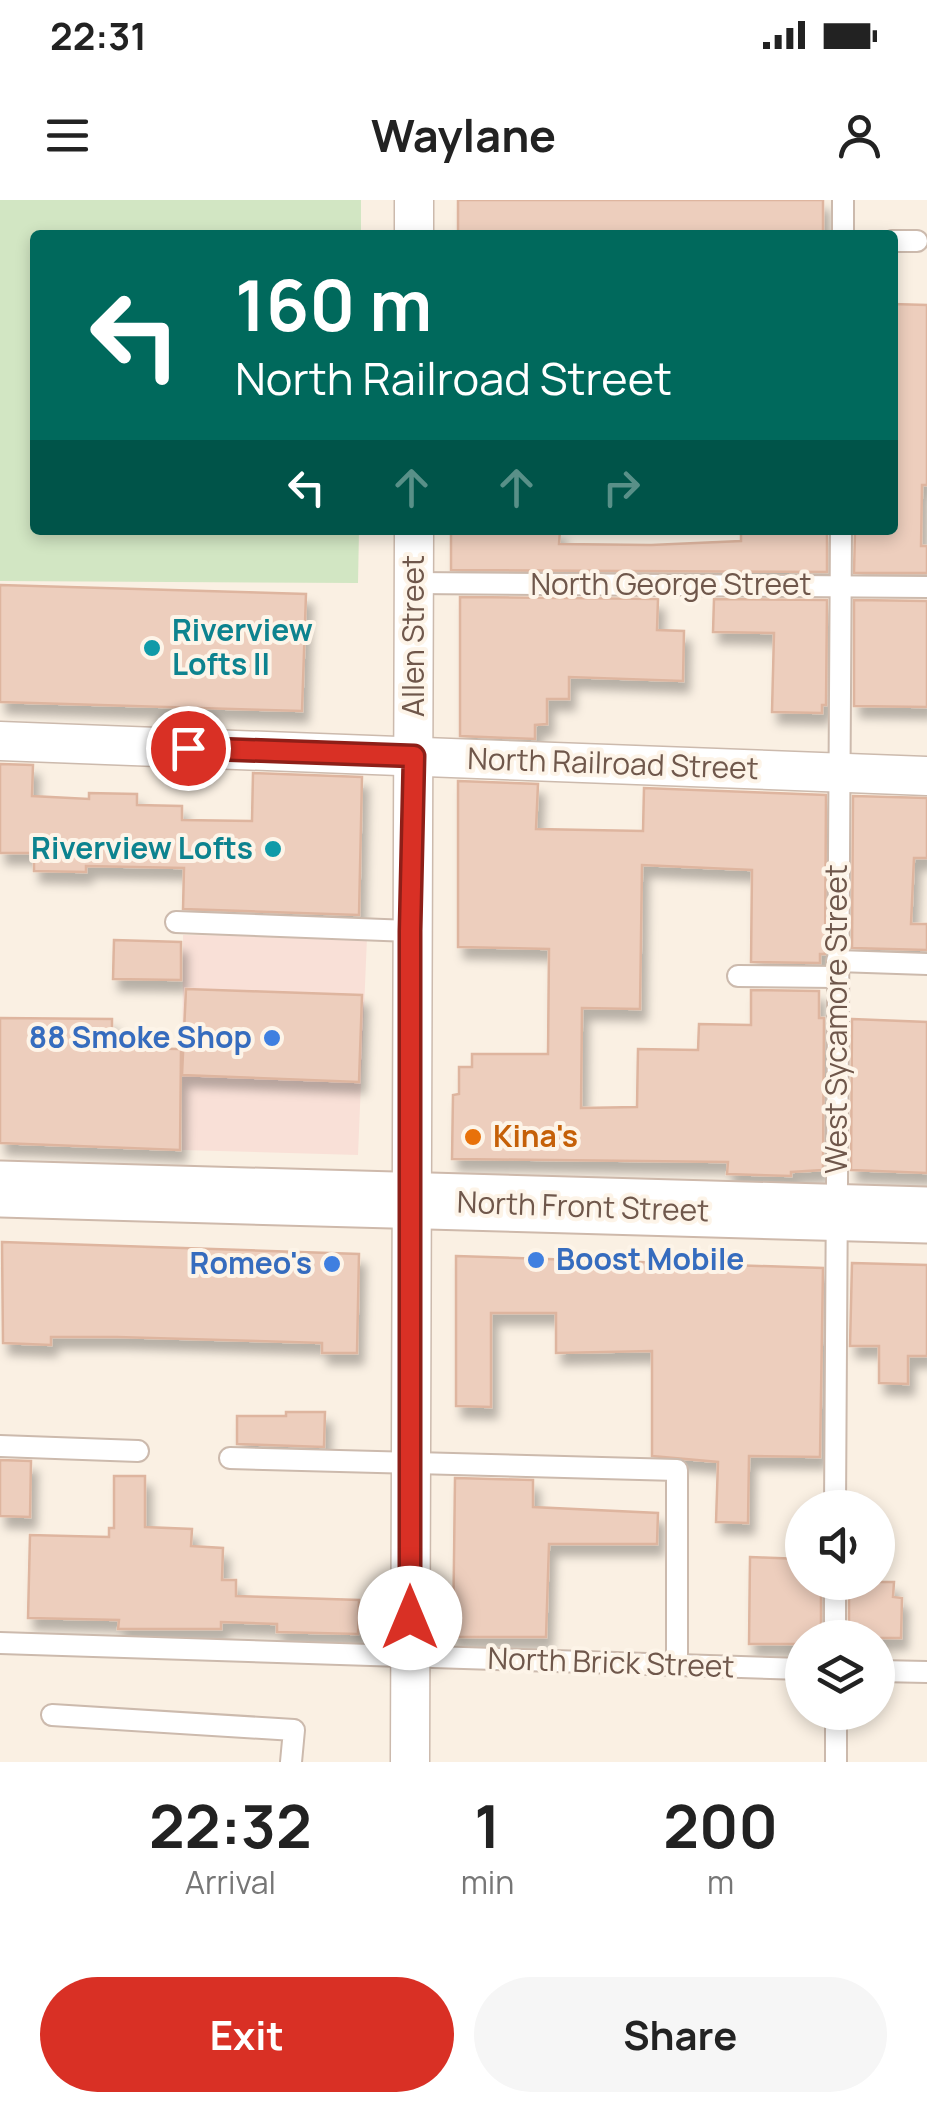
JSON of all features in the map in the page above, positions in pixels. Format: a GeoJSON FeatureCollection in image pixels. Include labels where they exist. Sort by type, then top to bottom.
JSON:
{"type":"FeatureCollection","features":[{"type":"Feature","properties":{"kind":"street"},"geometry":{"type":"LineString","coordinates":[[414,200],[414,230]]}},
{"type":"Feature","properties":{"kind":"street","name":"Allen Street"},"geometry":{"type":"LineString","coordinates":[[410,1762],[414,535]]}},
{"type":"Feature","properties":{"kind":"street","name":"North Railroad Street"},"geometry":{"type":"LineString","coordinates":[[0,741],[927,776]]}},
{"type":"Feature","properties":{"kind":"street","name":"North Front Street"},"geometry":{"type":"LineString","coordinates":[[0,1189],[927,1215]]}},
{"type":"Feature","properties":{"kind":"lane"},"geometry":{"type":"LineString","coordinates":[[843,230],[844,200]]}},
{"type":"Feature","properties":{"kind":"lane"},"geometry":{"type":"LineString","coordinates":[[898,241],[917,241]]}},
{"type":"Feature","properties":{"kind":"lane","name":"West Sycamore Street"},"geometry":{"type":"LineString","coordinates":[[835,1490],[841,535]]}},
{"type":"Feature","properties":{"kind":"lane","name":"North George Street"},"geometry":{"type":"LineString","coordinates":[[414,583],[927,587]]}},
{"type":"Feature","properties":{"kind":"lane"},"geometry":{"type":"LineString","coordinates":[[176,922],[410,931]]}},
{"type":"Feature","properties":{"kind":"lane"},"geometry":{"type":"LineString","coordinates":[[738,976],[927,964]]}},
{"type":"Feature","properties":{"kind":"lane"},"geometry":{"type":"LineString","coordinates":[[0,1446],[138,1450]]}},
{"type":"Feature","properties":{"kind":"lane"},"geometry":{"type":"LineString","coordinates":[[230,1458],[677,1470],[677,1666]]}},
{"type":"Feature","properties":{"kind":"lane","name":"North Brick Street"},"geometry":{"type":"LineString","coordinates":[[0,1642],[785,1669]]}},
{"type":"Feature","properties":{"kind":"lane"},"geometry":{"type":"LineString","coordinates":[[895,1671],[927,1672]]}},
{"type":"Feature","properties":{"kind":"lane"},"geometry":{"type":"LineString","coordinates":[[52,1715],[294,1730],[291,1762]]}},
{"type":"Feature","properties":{"kind":"lane"},"geometry":{"type":"LineString","coordinates":[[836,1730],[836,1762]]}},
{"type":"Feature","properties":{"kind":"shaded area"},"geometry":{"type":"Polygon","coordinates":[[[183,935],[367,937],[358,1155],[182,1150],[183,935]]]}},
{"type":"Feature","properties":{"kind":"green space"},"geometry":{"type":"Polygon","coordinates":[[[0,200],[361,200],[361,230],[30,230],[30,535],[359,535],[358,583],[0,581],[0,200]]]}},
{"type":"Feature","properties":{"kind":"building"},"geometry":{"type":"Polygon","coordinates":[[[458,200],[823,200],[823,230],[458,230],[458,200]]]}},
{"type":"Feature","properties":{"kind":"building"},"geometry":{"type":"Polygon","coordinates":[[[898,304],[927,305],[927,485],[922,485],[921,546],[927,546],[927,573],[854,573],[855,535],[898,535],[898,304]]]}},
{"type":"Feature","properties":{"kind":"building"},"geometry":{"type":"Polygon","coordinates":[[[451,535],[560,535],[559,544],[651,545],[741,541],[741,535],[827,535],[827,572],[451,570],[451,535]]]}},
{"type":"Feature","properties":{"kind":"building","name":"Riverview Lofts II"},"geometry":{"type":"Polygon","coordinates":[[[0,585],[306,594],[302,711],[0,702],[0,585]]]}},
{"type":"Feature","properties":{"kind":"building"},"geometry":{"type":"Polygon","coordinates":[[[460,597],[658,599],[657,630],[684,631],[683,681],[569,677],[569,699],[547,699],[547,724],[535,725],[535,739],[460,736],[460,597]]]}},
{"type":"Feature","properties":{"kind":"building"},"geometry":{"type":"Polygon","coordinates":[[[714,599],[827,600],[826,705],[822,705],[822,713],[772,712],[774,633],[713,632],[714,599]]]}},
{"type":"Feature","properties":{"kind":"building"},"geometry":{"type":"Polygon","coordinates":[[[854,600],[927,601],[927,707],[854,706],[854,600]]]}},
{"type":"Feature","properties":{"kind":"building"},"geometry":{"type":"Polygon","coordinates":[[[0,764],[33,765],[32,796],[89,799],[89,793],[137,794],[137,805],[182,806],[182,820],[252,821],[253,773],[362,777],[359,915],[183,909],[184,868],[86,866],[86,872],[34,871],[34,853],[0,853],[0,764]]]}},
{"type":"Feature","properties":{"kind":"building"},"geometry":{"type":"Polygon","coordinates":[[[458,781],[538,784],[536,829],[643,831],[644,788],[826,795],[825,954],[820,954],[820,963],[751,962],[752,870],[642,865],[640,1009],[582,1008],[581,1108],[637,1107],[638,1049],[698,1050],[699,1024],[751,1025],[751,990],[819,991],[819,1018],[824,1018],[823,1170],[791,1172],[791,1176],[727,1174],[728,1162],[452,1159],[453,1095],[459,1094],[459,1067],[472,1067],[472,1054],[548,1054],[549,949],[458,947],[458,781]]]}},
{"type":"Feature","properties":{"kind":"building"},"geometry":{"type":"Polygon","coordinates":[[[853,796],[927,798],[927,858],[914,858],[911,924],[927,924],[927,950],[852,948],[853,796]]]}},
{"type":"Feature","properties":{"kind":"building"},"geometry":{"type":"Polygon","coordinates":[[[114,940],[181,942],[181,980],[113,979],[114,940]]]}},
{"type":"Feature","properties":{"kind":"building","name":"88 Smoke Shop"},"geometry":{"type":"Polygon","coordinates":[[[186,989],[362,995],[359,1082],[182,1075],[186,989]]]}},
{"type":"Feature","properties":{"kind":"building"},"geometry":{"type":"Polygon","coordinates":[[[0,1018],[112,1019],[112,1048],[181,1049],[180,1150],[0,1143],[0,1018]]]}},
{"type":"Feature","properties":{"kind":"building"},"geometry":{"type":"Polygon","coordinates":[[[852,1019],[927,1022],[927,1173],[851,1170],[852,1019]]]}},
{"type":"Feature","properties":{"kind":"building"},"geometry":{"type":"Polygon","coordinates":[[[2,1242],[359,1254],[357,1353],[322,1353],[322,1343],[117,1337],[51,1337],[51,1345],[3,1343],[2,1242]]]}},
{"type":"Feature","properties":{"kind":"building"},"geometry":{"type":"Polygon","coordinates":[[[456,1256],[823,1268],[820,1457],[749,1456],[748,1523],[716,1522],[718,1462],[652,1456],[652,1351],[556,1353],[556,1313],[491,1313],[491,1407],[456,1406],[456,1256]]]}},
{"type":"Feature","properties":{"kind":"building"},"geometry":{"type":"Polygon","coordinates":[[[852,1263],[927,1265],[927,1356],[908,1356],[908,1384],[879,1383],[879,1346],[850,1346],[852,1263]]]}},
{"type":"Feature","properties":{"kind":"building"},"geometry":{"type":"Polygon","coordinates":[[[286,1412],[325,1412],[324,1447],[237,1444],[237,1416],[286,1416],[286,1412]]]}},
{"type":"Feature","properties":{"kind":"building"},"geometry":{"type":"Polygon","coordinates":[[[0,1460],[31,1461],[30,1517],[0,1516],[0,1460]]]}},
{"type":"Feature","properties":{"kind":"building"},"geometry":{"type":"Polygon","coordinates":[[[114,1476],[145,1476],[145,1527],[192,1529],[191,1546],[223,1548],[222,1580],[236,1580],[236,1596],[359,1600],[358,1634],[277,1632],[277,1624],[221,1622],[221,1629],[118,1629],[119,1620],[28,1618],[30,1535],[109,1537],[109,1528],[114,1528],[114,1476]]]}},
{"type":"Feature","properties":{"kind":"building"},"geometry":{"type":"Polygon","coordinates":[[[455,1478],[533,1480],[533,1507],[658,1513],[657,1544],[549,1544],[546,1637],[453,1637],[455,1478]]]}},
{"type":"Feature","properties":{"kind":"building"},"geometry":{"type":"Polygon","coordinates":[[[750,1557],[785,1558],[785,1600],[821,1600],[821,1620],[785,1620],[785,1644],[749,1644],[750,1557]]]}},
{"type":"Feature","properties":{"kind":"building"},"geometry":{"type":"Polygon","coordinates":[[[902,1598],[901,1638],[895,1638],[895,1620],[849,1620],[849,1600],[902,1598]]]}},
{"type":"Feature","properties":{"kind":"place","name":"Riverview Lofts II"},"geometry":{"type":"Point","coordinates":[152,648]}},
{"type":"Feature","properties":{"kind":"place","name":"Riverview Lofts"},"geometry":{"type":"Point","coordinates":[273,849]}},
{"type":"Feature","properties":{"kind":"place","name":"88 Smoke Shop"},"geometry":{"type":"Point","coordinates":[272,1038]}},
{"type":"Feature","properties":{"kind":"place","name":"Kina's"},"geometry":{"type":"Point","coordinates":[473,1137]}},
{"type":"Feature","properties":{"kind":"place","name":"Boost Mobile"},"geometry":{"type":"Point","coordinates":[536,1260]}},
{"type":"Feature","properties":{"kind":"place","name":"Romeo's"},"geometry":{"type":"Point","coordinates":[332,1264]}},
{"type":"Feature","properties":{"kind":"route"},"geometry":{"type":"LineString","coordinates":[[188,748],[414,756],[410,931],[410,1618]]}}]}
